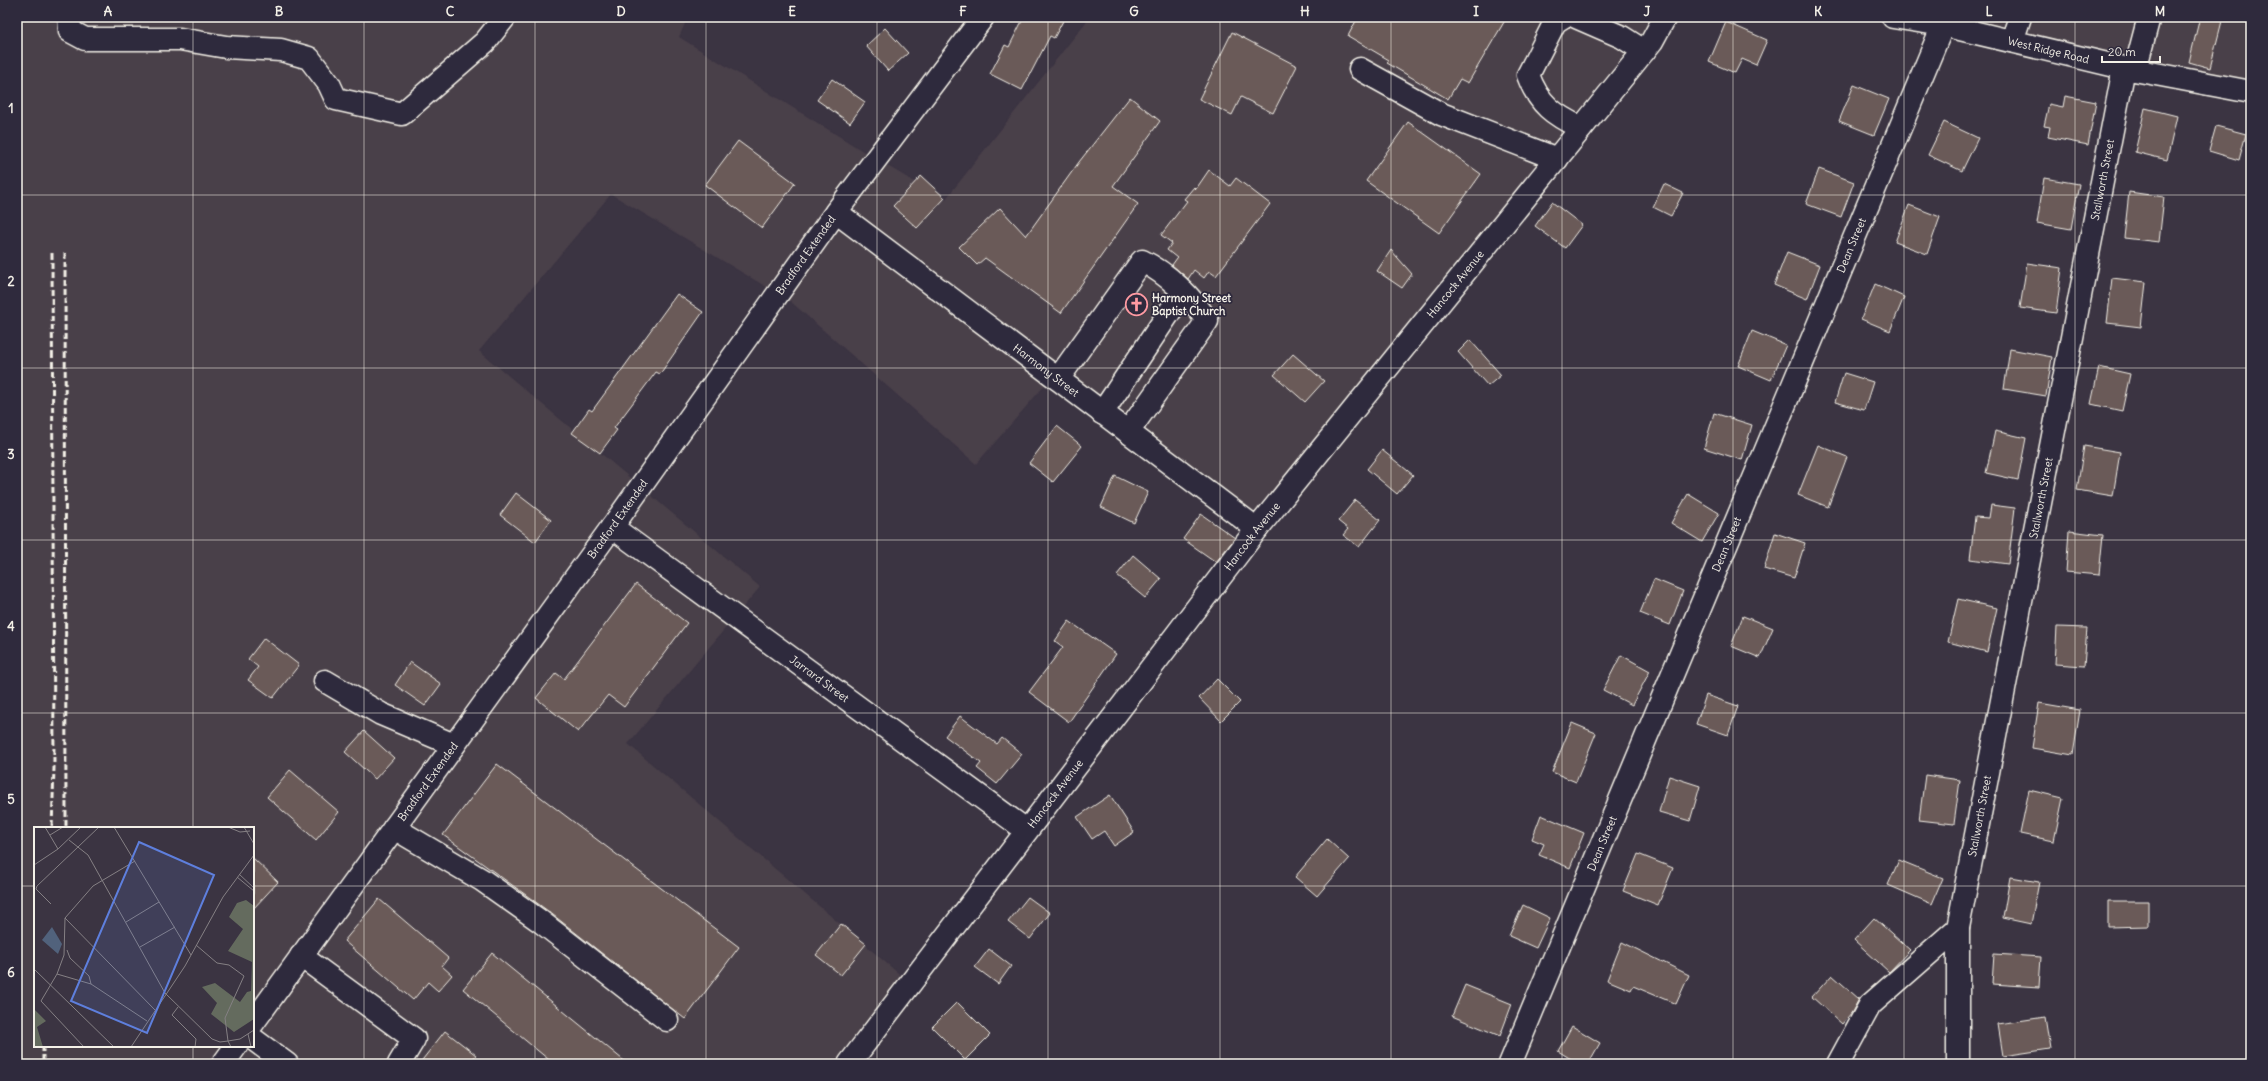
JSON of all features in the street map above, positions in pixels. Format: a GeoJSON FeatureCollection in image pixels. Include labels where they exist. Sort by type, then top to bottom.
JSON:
{"type":"FeatureCollection","features":[{"type":"Feature","properties":{"kind":"street"},"geometry":{"type":"LineString","coordinates":[[69,17],[70,31],[85,39],[180,39],[226,47],[281,50],[309,58],[329,84],[336,99],[402,114],[485,42],[505,17]]}},
{"type":"Feature","properties":{"kind":"street","name":"Bradford Extended"},"geometry":{"type":"LineString","coordinates":[[254,1021],[612,527],[836,212],[983,17]]}},
{"type":"Feature","properties":{"kind":"street"},"geometry":{"type":"LineString","coordinates":[[1563,17],[1555,22],[1528,76],[1538,98],[1561,118],[1581,128]]}},
{"type":"Feature","properties":{"kind":"street"},"geometry":{"type":"LineString","coordinates":[[1576,17],[1622,37],[1644,51]]}},
{"type":"Feature","properties":{"kind":"street","name":"Hancock Avenue"},"geometry":{"type":"LineString","coordinates":[[849,1064],[1257,529],[1644,51],[1665,17]]}},
{"type":"Feature","properties":{"kind":"street","name":"West Ridge Road"},"geometry":{"type":"LineString","coordinates":[[1892,17],[1943,21],[2012,41],[2130,69],[2251,92]]}},
{"type":"Feature","properties":{"kind":"street"},"geometry":{"type":"LineString","coordinates":[[2012,41],[2020,17]]}},
{"type":"Feature","properties":{"kind":"street","name":"Stallworth Street"},"geometry":{"type":"LineString","coordinates":[[1958,1064],[1958,928],[2130,69],[2149,17]]}},
{"type":"Feature","properties":{"kind":"street","name":"Dean Street"},"geometry":{"type":"LineString","coordinates":[[1510,1064],[1943,21]]}},
{"type":"Feature","properties":{"kind":"street"},"geometry":{"type":"LineString","coordinates":[[1360,69],[1441,114],[1557,158]]}},
{"type":"Feature","properties":{"kind":"street","name":"Harmony Street"},"geometry":{"type":"LineString","coordinates":[[836,212],[1257,529]]}},
{"type":"Feature","properties":{"kind":"street"},"geometry":{"type":"LineString","coordinates":[[1058,380],[1142,261],[1155,267],[1196,304],[1207,321],[1128,432]]}},
{"type":"Feature","properties":{"kind":"street"},"geometry":{"type":"LineString","coordinates":[[1102,413],[1183,292]]}},
{"type":"Feature","properties":{"kind":"street","name":"Jarrard Street"},"geometry":{"type":"LineString","coordinates":[[612,527],[1026,830]]}},
{"type":"Feature","properties":{"kind":"street"},"geometry":{"type":"LineString","coordinates":[[326,681],[381,714],[454,745]]}},
{"type":"Feature","properties":{"kind":"street"},"geometry":{"type":"LineString","coordinates":[[394,828],[482,880],[540,921],[667,1020]]}},
{"type":"Feature","properties":{"kind":"street"},"geometry":{"type":"LineString","coordinates":[[1838,1064],[1870,1005],[1958,928]]}},
{"type":"Feature","properties":{"kind":"street"},"geometry":{"type":"LineString","coordinates":[[301,956],[414,1039],[399,1064]]}},
{"type":"Feature","properties":{"kind":"street"},"geometry":{"type":"LineString","coordinates":[[254,1040],[287,1064]]}},
{"type":"Feature","properties":{"kind":"street"},"geometry":{"type":"LineString","coordinates":[[223,1064],[235,1047]]}},
{"type":"Feature","properties":{"kind":"shaded area"},"geometry":{"type":"Polygon","coordinates":[[[17,17],[688,17],[679,37],[874,158],[945,200],[1090,17],[1660,17],[1256,541],[1045,385],[976,464],[790,301],[611,194],[479,351],[760,587],[628,744],[911,984],[849,1064],[17,1064],[17,17]]]}},
{"type":"Feature","properties":{"kind":"shaded area"},"geometry":{"type":"Polygon","coordinates":[[[1869,17],[2251,17],[2251,87],[2186,76],[1869,17]]]}},
{"type":"Feature","properties":{"kind":"building"},"geometry":{"type":"Polygon","coordinates":[[[1024,17],[1065,17],[1054,38],[1050,36],[1022,90],[990,74],[1005,45],[1009,47],[1024,17]]]}},
{"type":"Feature","properties":{"kind":"building"},"geometry":{"type":"Polygon","coordinates":[[[1358,17],[1507,17],[1468,83],[1460,79],[1448,99],[1387,63],[1389,60],[1348,36],[1358,17]]]}},
{"type":"Feature","properties":{"kind":"building"},"geometry":{"type":"Polygon","coordinates":[[[2200,17],[2223,17],[2210,68],[2189,62],[2200,17]]]}},
{"type":"Feature","properties":{"kind":"building"},"geometry":{"type":"Polygon","coordinates":[[[1726,22],[1767,40],[1756,65],[1742,59],[1735,73],[1709,62],[1726,22]]]}},
{"type":"Feature","properties":{"kind":"building"},"geometry":{"type":"Polygon","coordinates":[[[885,28],[908,53],[888,71],[866,46],[885,28]]]}},
{"type":"Feature","properties":{"kind":"building"},"geometry":{"type":"Polygon","coordinates":[[[1232,32],[1297,66],[1273,113],[1241,97],[1232,115],[1199,99],[1232,32]]]}},
{"type":"Feature","properties":{"kind":"building"},"geometry":{"type":"Polygon","coordinates":[[[832,79],[865,102],[850,123],[817,100],[832,79]]]}},
{"type":"Feature","properties":{"kind":"building"},"geometry":{"type":"Polygon","coordinates":[[[1854,85],[1889,99],[1874,135],[1839,121],[1854,85]]]}},
{"type":"Feature","properties":{"kind":"building"},"geometry":{"type":"Polygon","coordinates":[[[2065,96],[2096,102],[2088,145],[2048,137],[2050,127],[2044,126],[2049,104],[2063,107],[2065,96]]]}},
{"type":"Feature","properties":{"kind":"building"},"geometry":{"type":"Polygon","coordinates":[[[1130,97],[1160,121],[1113,186],[1138,204],[1061,313],[985,258],[977,265],[959,247],[1000,208],[1026,236],[1079,162],[1130,97]]]}},
{"type":"Feature","properties":{"kind":"building"},"geometry":{"type":"Polygon","coordinates":[[[2145,108],[2177,116],[2167,160],[2135,152],[2145,108]]]}},
{"type":"Feature","properties":{"kind":"building"},"geometry":{"type":"Polygon","coordinates":[[[1408,122],[1481,174],[1439,233],[1366,181],[1408,122]]]}},
{"type":"Feature","properties":{"kind":"building"},"geometry":{"type":"Polygon","coordinates":[[[1944,122],[1978,138],[1962,171],[1928,155],[1944,122]]]}},
{"type":"Feature","properties":{"kind":"building"},"geometry":{"type":"Polygon","coordinates":[[[2216,126],[2246,134],[2239,160],[2209,151],[2216,126]]]}},
{"type":"Feature","properties":{"kind":"building"},"geometry":{"type":"Polygon","coordinates":[[[738,141],[795,183],[762,228],[705,185],[738,141]]]}},
{"type":"Feature","properties":{"kind":"building"},"geometry":{"type":"Polygon","coordinates":[[[1819,169],[1854,182],[1841,217],[1806,204],[1819,169]]]}},
{"type":"Feature","properties":{"kind":"building"},"geometry":{"type":"Polygon","coordinates":[[[1209,170],[1230,186],[1236,178],[1270,204],[1216,276],[1209,271],[1204,278],[1194,270],[1188,279],[1172,265],[1177,258],[1167,250],[1172,243],[1161,235],[1187,201],[1184,199],[1194,187],[1196,189],[1209,170]]]}},
{"type":"Feature","properties":{"kind":"building"},"geometry":{"type":"Polygon","coordinates":[[[921,176],[945,198],[917,228],[893,206],[921,176]]]}},
{"type":"Feature","properties":{"kind":"building"},"geometry":{"type":"Polygon","coordinates":[[[2044,178],[2079,184],[2071,229],[2037,223],[2044,178]]]}},
{"type":"Feature","properties":{"kind":"building"},"geometry":{"type":"Polygon","coordinates":[[[1664,184],[1683,193],[1671,216],[1653,207],[1664,184]]]}},
{"type":"Feature","properties":{"kind":"building"},"geometry":{"type":"Polygon","coordinates":[[[2129,192],[2164,197],[2159,242],[2124,238],[2129,192]]]}},
{"type":"Feature","properties":{"kind":"building"},"geometry":{"type":"Polygon","coordinates":[[[1552,202],[1582,225],[1565,248],[1535,226],[1552,202]]]}},
{"type":"Feature","properties":{"kind":"building"},"geometry":{"type":"Polygon","coordinates":[[[1909,205],[1940,217],[1927,254],[1895,242],[1909,205]]]}},
{"type":"Feature","properties":{"kind":"building"},"geometry":{"type":"Polygon","coordinates":[[[1391,250],[1412,274],[1402,288],[1377,271],[1391,250]]]}},
{"type":"Feature","properties":{"kind":"building"},"geometry":{"type":"Polygon","coordinates":[[[1787,252],[1820,265],[1807,299],[1774,285],[1787,252]]]}},
{"type":"Feature","properties":{"kind":"building"},"geometry":{"type":"Polygon","coordinates":[[[2027,263],[2062,268],[2056,313],[2020,308],[2027,263]]]}},
{"type":"Feature","properties":{"kind":"building"},"geometry":{"type":"Polygon","coordinates":[[[2112,278],[2146,282],[2141,327],[2107,323],[2112,278]]]}},
{"type":"Feature","properties":{"kind":"building"},"geometry":{"type":"Polygon","coordinates":[[[1875,284],[1904,297],[1890,331],[1861,319],[1875,284]]]}},
{"type":"Feature","properties":{"kind":"building"},"geometry":{"type":"Polygon","coordinates":[[[677,294],[703,312],[660,374],[656,372],[614,428],[617,430],[600,453],[572,433],[589,409],[592,411],[677,294]]]}},
{"type":"Feature","properties":{"kind":"building"},"geometry":{"type":"Polygon","coordinates":[[[1752,331],[1786,345],[1771,380],[1738,366],[1752,331]]]}},
{"type":"Feature","properties":{"kind":"building"},"geometry":{"type":"Polygon","coordinates":[[[1470,340],[1501,375],[1488,386],[1458,352],[1470,340]]]}},
{"type":"Feature","properties":{"kind":"building"},"geometry":{"type":"Polygon","coordinates":[[[2010,349],[2052,357],[2046,396],[2004,389],[2010,349]]]}},
{"type":"Feature","properties":{"kind":"building"},"geometry":{"type":"Polygon","coordinates":[[[1293,354],[1324,381],[1305,402],[1274,375],[1293,354]]]}},
{"type":"Feature","properties":{"kind":"building"},"geometry":{"type":"Polygon","coordinates":[[[2099,367],[2130,374],[2122,411],[2091,404],[2099,367]]]}},
{"type":"Feature","properties":{"kind":"building"},"geometry":{"type":"Polygon","coordinates":[[[1844,373],[1873,382],[1864,410],[1835,402],[1844,373]]]}},
{"type":"Feature","properties":{"kind":"building"},"geometry":{"type":"Polygon","coordinates":[[[1714,413],[1752,425],[1742,460],[1704,448],[1714,413]]]}},
{"type":"Feature","properties":{"kind":"building"},"geometry":{"type":"Polygon","coordinates":[[[1057,426],[1082,446],[1053,482],[1029,463],[1057,426]]]}},
{"type":"Feature","properties":{"kind":"building"},"geometry":{"type":"Polygon","coordinates":[[[1995,431],[2026,438],[2018,480],[1986,473],[1995,431]]]}},
{"type":"Feature","properties":{"kind":"building"},"geometry":{"type":"Polygon","coordinates":[[[1818,445],[1847,457],[1828,507],[1798,495],[1818,445]]]}},
{"type":"Feature","properties":{"kind":"building"},"geometry":{"type":"Polygon","coordinates":[[[2084,446],[2120,452],[2113,496],[2077,490],[2084,446]]]}},
{"type":"Feature","properties":{"kind":"building"},"geometry":{"type":"Polygon","coordinates":[[[1382,450],[1413,475],[1397,494],[1367,469],[1382,450]]]}},
{"type":"Feature","properties":{"kind":"building"},"geometry":{"type":"Polygon","coordinates":[[[1115,476],[1148,492],[1134,523],[1101,507],[1115,476]]]}},
{"type":"Feature","properties":{"kind":"building"},"geometry":{"type":"Polygon","coordinates":[[[516,493],[551,520],[535,542],[500,515],[516,493]]]}},
{"type":"Feature","properties":{"kind":"building"},"geometry":{"type":"Polygon","coordinates":[[[1688,494],[1719,513],[1702,542],[1671,523],[1688,494]]]}},
{"type":"Feature","properties":{"kind":"building"},"geometry":{"type":"Polygon","coordinates":[[[1355,500],[1380,520],[1359,547],[1343,535],[1348,529],[1338,521],[1355,500]]]}},
{"type":"Feature","properties":{"kind":"building"},"geometry":{"type":"Polygon","coordinates":[[[1991,505],[2015,508],[2008,564],[1970,559],[1975,517],[1989,518],[1991,505]]]}},
{"type":"Feature","properties":{"kind":"building"},"geometry":{"type":"Polygon","coordinates":[[[1201,514],[1235,538],[1216,562],[1183,539],[1201,514]]]}},
{"type":"Feature","properties":{"kind":"building"},"geometry":{"type":"Polygon","coordinates":[[[2069,531],[2103,535],[2099,575],[2066,572],[2069,531]]]}},
{"type":"Feature","properties":{"kind":"building"},"geometry":{"type":"Polygon","coordinates":[[[1775,533],[1805,543],[1794,578],[1764,569],[1775,533]]]}},
{"type":"Feature","properties":{"kind":"building"},"geometry":{"type":"Polygon","coordinates":[[[1133,555],[1161,579],[1145,598],[1117,575],[1133,555]]]}},
{"type":"Feature","properties":{"kind":"building"},"geometry":{"type":"Polygon","coordinates":[[[1654,579],[1683,591],[1670,625],[1640,613],[1654,579]]]}},
{"type":"Feature","properties":{"kind":"building"},"geometry":{"type":"Polygon","coordinates":[[[636,584],[687,623],[624,707],[608,695],[578,732],[536,698],[556,673],[564,679],[636,584]]]}},
{"type":"Feature","properties":{"kind":"building"},"geometry":{"type":"Polygon","coordinates":[[[1958,599],[1997,608],[1987,652],[1948,642],[1958,599]]]}},
{"type":"Feature","properties":{"kind":"building"},"geometry":{"type":"Polygon","coordinates":[[[1743,616],[1773,628],[1760,658],[1731,646],[1743,616]]]}},
{"type":"Feature","properties":{"kind":"building"},"geometry":{"type":"Polygon","coordinates":[[[1069,621],[1116,654],[1069,722],[1029,692],[1063,647],[1055,641],[1069,621]]]}},
{"type":"Feature","properties":{"kind":"building"},"geometry":{"type":"Polygon","coordinates":[[[2057,627],[2087,628],[2084,666],[2055,664],[2057,627]]]}},
{"type":"Feature","properties":{"kind":"building"},"geometry":{"type":"Polygon","coordinates":[[[264,638],[299,665],[273,698],[248,680],[258,667],[248,659],[264,638]]]}},
{"type":"Feature","properties":{"kind":"building"},"geometry":{"type":"Polygon","coordinates":[[[1621,655],[1650,671],[1632,705],[1603,690],[1621,655]]]}},
{"type":"Feature","properties":{"kind":"building"},"geometry":{"type":"Polygon","coordinates":[[[410,662],[441,684],[425,706],[395,685],[410,662]]]}},
{"type":"Feature","properties":{"kind":"building"},"geometry":{"type":"Polygon","coordinates":[[[1217,679],[1240,702],[1221,721],[1199,698],[1217,679]]]}},
{"type":"Feature","properties":{"kind":"building"},"geometry":{"type":"Polygon","coordinates":[[[1706,695],[1738,706],[1728,735],[1696,724],[1706,695]]]}},
{"type":"Feature","properties":{"kind":"building"},"geometry":{"type":"Polygon","coordinates":[[[2039,703],[2080,710],[2073,755],[2032,748],[2039,703]]]}},
{"type":"Feature","properties":{"kind":"building"},"geometry":{"type":"Polygon","coordinates":[[[960,716],[997,744],[1002,738],[1022,754],[997,784],[977,768],[981,763],[945,736],[960,716]]]}},
{"type":"Feature","properties":{"kind":"building"},"geometry":{"type":"Polygon","coordinates":[[[1572,723],[1596,733],[1576,782],[1552,772],[1572,723]]]}},
{"type":"Feature","properties":{"kind":"building"},"geometry":{"type":"Polygon","coordinates":[[[364,731],[394,758],[375,779],[345,752],[364,731]]]}},
{"type":"Feature","properties":{"kind":"building"},"geometry":{"type":"Polygon","coordinates":[[[497,764],[739,947],[685,1019],[548,911],[443,835],[497,764]]]}},
{"type":"Feature","properties":{"kind":"building"},"geometry":{"type":"Polygon","coordinates":[[[290,770],[339,812],[316,840],[267,797],[290,770]]]}},
{"type":"Feature","properties":{"kind":"building"},"geometry":{"type":"Polygon","coordinates":[[[1925,775],[1960,780],[1954,824],[1919,820],[1925,775]]]}},
{"type":"Feature","properties":{"kind":"building"},"geometry":{"type":"Polygon","coordinates":[[[1669,776],[1700,786],[1690,821],[1659,812],[1669,776]]]}},
{"type":"Feature","properties":{"kind":"building"},"geometry":{"type":"Polygon","coordinates":[[[2029,790],[2063,798],[2054,841],[2020,834],[2029,790]]]}},
{"type":"Feature","properties":{"kind":"building"},"geometry":{"type":"Polygon","coordinates":[[[1110,795],[1134,832],[1114,846],[1104,831],[1092,839],[1077,817],[1110,795]]]}},
{"type":"Feature","properties":{"kind":"building"},"geometry":{"type":"Polygon","coordinates":[[[1541,815],[1584,833],[1570,868],[1539,855],[1544,844],[1532,839],[1541,815]]]}},
{"type":"Feature","properties":{"kind":"building"},"geometry":{"type":"Polygon","coordinates":[[[1327,839],[1349,859],[1317,896],[1295,877],[1327,839]]]}},
{"type":"Feature","properties":{"kind":"building"},"geometry":{"type":"Polygon","coordinates":[[[1638,854],[1673,868],[1658,905],[1623,891],[1638,854]]]}},
{"type":"Feature","properties":{"kind":"building"},"geometry":{"type":"Polygon","coordinates":[[[254,859],[278,882],[254,908],[254,859]]]}},
{"type":"Feature","properties":{"kind":"building"},"geometry":{"type":"Polygon","coordinates":[[[1899,860],[1943,878],[1932,904],[1888,885],[1899,860]]]}},
{"type":"Feature","properties":{"kind":"building"},"geometry":{"type":"Polygon","coordinates":[[[2010,877],[2039,882],[2031,924],[2003,918],[2010,877]]]}},
{"type":"Feature","properties":{"kind":"building"},"geometry":{"type":"Polygon","coordinates":[[[1028,897],[1050,913],[1030,939],[1008,922],[1028,897]]]}},
{"type":"Feature","properties":{"kind":"building"},"geometry":{"type":"Polygon","coordinates":[[[379,899],[448,958],[442,966],[452,975],[438,991],[428,982],[413,1000],[344,941],[379,899]]]}},
{"type":"Feature","properties":{"kind":"building"},"geometry":{"type":"Polygon","coordinates":[[[2108,901],[2148,901],[2148,926],[2108,927],[2108,901]]]}},
{"type":"Feature","properties":{"kind":"building"},"geometry":{"type":"Polygon","coordinates":[[[1523,905],[1550,918],[1536,948],[1509,936],[1523,905]]]}},
{"type":"Feature","properties":{"kind":"building"},"geometry":{"type":"Polygon","coordinates":[[[1874,918],[1910,950],[1889,972],[1854,940],[1874,918]]]}},
{"type":"Feature","properties":{"kind":"building"},"geometry":{"type":"Polygon","coordinates":[[[841,924],[866,944],[841,975],[816,955],[841,924]]]}},
{"type":"Feature","properties":{"kind":"building"},"geometry":{"type":"Polygon","coordinates":[[[1622,942],[1689,975],[1676,1004],[1633,986],[1631,990],[1607,980],[1622,942]]]}},
{"type":"Feature","properties":{"kind":"building"},"geometry":{"type":"Polygon","coordinates":[[[989,949],[1011,966],[998,984],[975,967],[989,949]]]}},
{"type":"Feature","properties":{"kind":"building"},"geometry":{"type":"Polygon","coordinates":[[[492,953],[628,1064],[554,1064],[463,989],[492,953]]]}},
{"type":"Feature","properties":{"kind":"building"},"geometry":{"type":"Polygon","coordinates":[[[1994,954],[2041,957],[2039,987],[1992,984],[1994,954]]]}},
{"type":"Feature","properties":{"kind":"building"},"geometry":{"type":"Polygon","coordinates":[[[1832,975],[1859,999],[1852,1012],[1842,1024],[1812,997],[1832,975]]]}},
{"type":"Feature","properties":{"kind":"building"},"geometry":{"type":"Polygon","coordinates":[[[1465,985],[1512,1004],[1500,1036],[1452,1016],[1465,985]]]}},
{"type":"Feature","properties":{"kind":"building"},"geometry":{"type":"Polygon","coordinates":[[[957,1002],[990,1035],[965,1060],[932,1027],[957,1002]]]}},
{"type":"Feature","properties":{"kind":"building"},"geometry":{"type":"Polygon","coordinates":[[[2045,1017],[2050,1049],[2003,1056],[1998,1024],[2045,1017]]]}},
{"type":"Feature","properties":{"kind":"building"},"geometry":{"type":"Polygon","coordinates":[[[1572,1026],[1600,1043],[1588,1064],[1579,1064],[1558,1051],[1572,1026]]]}},
{"type":"Feature","properties":{"kind":"building"},"geometry":{"type":"Polygon","coordinates":[[[445,1031],[476,1055],[469,1064],[419,1064],[445,1031]]]}},
{"type":"Feature","properties":{"kind":"railway"},"geometry":{"type":"LineString","coordinates":[[52,253],[54,768],[52,827]]}},
{"type":"Feature","properties":{"kind":"railway"},"geometry":{"type":"LineString","coordinates":[[65,253],[66,827]]}},
{"type":"Feature","properties":{"kind":"railway"},"geometry":{"type":"LineString","coordinates":[[43,1047],[43,1064]]}},
{"type":"Feature","properties":{"kind":"place","name":"Harmony Street Baptist Church"},"geometry":{"type":"Point","coordinates":[1137,304]}}]}
